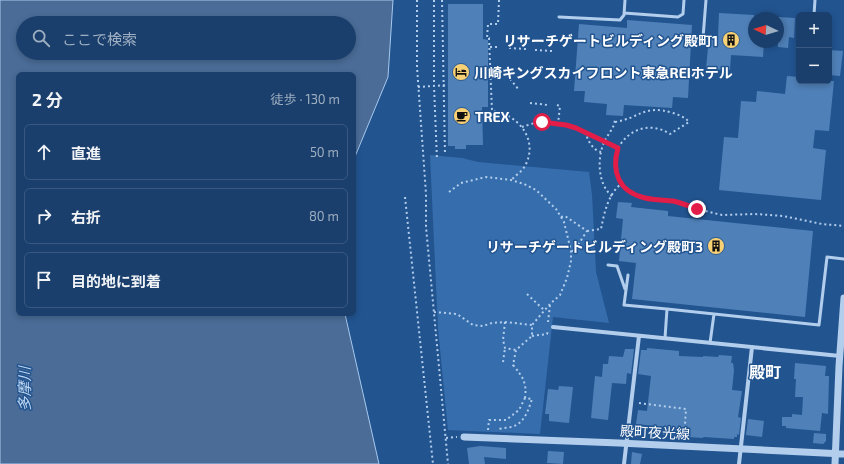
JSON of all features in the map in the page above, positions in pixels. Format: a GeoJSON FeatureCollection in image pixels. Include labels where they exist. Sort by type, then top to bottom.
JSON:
{"type":"FeatureCollection","features":[{"type":"Feature","properties":{"kind":"street"},"geometry":{"type":"LineString","coordinates":[[835,464],[844,298]]}},
{"type":"Feature","properties":{"kind":"street"},"geometry":{"type":"LineString","coordinates":[[554,327],[840,356]]}},
{"type":"Feature","properties":{"kind":"street"},"geometry":{"type":"LineString","coordinates":[[624,464],[639,336]]}},
{"type":"Feature","properties":{"kind":"street"},"geometry":{"type":"LineString","coordinates":[[739,464],[752,348]]}},
{"type":"Feature","properties":{"kind":"street","name":"殿町夜光線"},"geometry":{"type":"LineString","coordinates":[[464,437],[627,443],[844,454]]}},
{"type":"Feature","properties":{"kind":"lane"},"geometry":{"type":"LineString","coordinates":[[559,17],[616,20],[622,18],[624,13],[624,0]]}},
{"type":"Feature","properties":{"kind":"lane"},"geometry":{"type":"LineString","coordinates":[[624,13],[678,17],[683,14],[684,0]]}},
{"type":"Feature","properties":{"kind":"lane"},"geometry":{"type":"LineString","coordinates":[[703,38],[706,0]]}},
{"type":"Feature","properties":{"kind":"lane"},"geometry":{"type":"LineString","coordinates":[[814,0],[814,12]]}},
{"type":"Feature","properties":{"kind":"lane"},"geometry":{"type":"LineString","coordinates":[[628,275],[624,305],[819,325],[827,256],[844,258]]}},
{"type":"Feature","properties":{"kind":"lane"},"geometry":{"type":"LineString","coordinates":[[608,265],[617,266],[626,291]]}},
{"type":"Feature","properties":{"kind":"lane"},"geometry":{"type":"LineString","coordinates":[[665,338],[667,309]]}},
{"type":"Feature","properties":{"kind":"lane"},"geometry":{"type":"LineString","coordinates":[[710,343],[714,314]]}},
{"type":"Feature","properties":{"kind":"path"},"geometry":{"type":"LineString","coordinates":[[417,0],[416,60],[426,194],[426,227],[448,464]]}},
{"type":"Feature","properties":{"kind":"path"},"geometry":{"type":"LineString","coordinates":[[434,0],[434,86],[437,160]]}},
{"type":"Feature","properties":{"kind":"path"},"geometry":{"type":"LineString","coordinates":[[442,0],[445,155]]}},
{"type":"Feature","properties":{"kind":"path"},"geometry":{"type":"LineString","coordinates":[[499,0],[498,24],[488,24],[487,38],[489,38],[490,47],[492,111],[502,112],[511,117],[522,127],[529,143],[528,157],[525,165],[511,180]]}},
{"type":"Feature","properties":{"kind":"path"},"geometry":{"type":"LineString","coordinates":[[490,47],[499,47]]}},
{"type":"Feature","properties":{"kind":"path"},"geometry":{"type":"LineString","coordinates":[[509,48],[526,49]]}},
{"type":"Feature","properties":{"kind":"path"},"geometry":{"type":"LineString","coordinates":[[535,50],[552,51]]}},
{"type":"Feature","properties":{"kind":"path"},"geometry":{"type":"LineString","coordinates":[[491,74],[497,74]]}},
{"type":"Feature","properties":{"kind":"path"},"geometry":{"type":"LineString","coordinates":[[507,75],[519,90]]}},
{"type":"Feature","properties":{"kind":"path"},"geometry":{"type":"LineString","coordinates":[[418,87],[448,85]]}},
{"type":"Feature","properties":{"kind":"path"},"geometry":{"type":"LineString","coordinates":[[530,103],[548,105]]}},
{"type":"Feature","properties":{"kind":"path"},"geometry":{"type":"LineString","coordinates":[[557,106],[560,106],[558,124]]}},
{"type":"Feature","properties":{"kind":"path"},"geometry":{"type":"LineString","coordinates":[[615,122],[648,110],[657,110],[677,114],[689,122],[670,134],[666,131],[648,127],[638,130],[631,133],[618,148],[616,156],[616,173],[621,184],[635,195],[646,198],[673,201],[722,215],[755,214],[784,216],[822,224],[844,226]]}},
{"type":"Feature","properties":{"kind":"path"},"geometry":{"type":"LineString","coordinates":[[612,196],[608,194],[603,183],[600,169],[601,152],[615,122],[615,118]]}},
{"type":"Feature","properties":{"kind":"path"},"geometry":{"type":"LineString","coordinates":[[522,127],[542,122],[566,125],[585,132],[618,148]]}},
{"type":"Feature","properties":{"kind":"path"},"geometry":{"type":"LineString","coordinates":[[585,132],[596,150],[601,152]]}},
{"type":"Feature","properties":{"kind":"path"},"geometry":{"type":"LineString","coordinates":[[449,192],[461,183],[486,177],[511,180],[524,184],[536,190],[556,209],[564,222],[571,251],[571,261],[567,278],[560,295],[544,310],[532,325],[532,336],[516,350],[514,365],[520,373],[526,386],[525,398],[519,410],[506,420],[488,420]]}},
{"type":"Feature","properties":{"kind":"path"},"geometry":{"type":"LineString","coordinates":[[561,217],[565,216],[586,231],[601,229],[606,210],[612,196],[616,188],[621,184]]}},
{"type":"Feature","properties":{"kind":"path"},"geometry":{"type":"LineString","coordinates":[[405,197],[433,464]]}},
{"type":"Feature","properties":{"kind":"path"},"geometry":{"type":"LineString","coordinates":[[571,251],[574,250],[586,231]]}},
{"type":"Feature","properties":{"kind":"path"},"geometry":{"type":"LineString","coordinates":[[527,294],[544,310]]}},
{"type":"Feature","properties":{"kind":"path"},"geometry":{"type":"LineString","coordinates":[[434,312],[457,314],[472,325],[483,326],[492,323],[505,322],[532,325]]}},
{"type":"Feature","properties":{"kind":"path"},"geometry":{"type":"LineString","coordinates":[[503,362],[506,348],[502,340],[505,322]]}},
{"type":"Feature","properties":{"kind":"path"},"geometry":{"type":"LineString","coordinates":[[506,348],[516,350]]}},
{"type":"Feature","properties":{"kind":"path"},"geometry":{"type":"LineString","coordinates":[[498,438],[498,429],[515,426],[526,416],[532,399],[525,398]]}},
{"type":"Feature","properties":{"kind":"path"},"geometry":{"type":"LineString","coordinates":[[632,402],[686,409],[683,446]]}},
{"type":"Feature","properties":{"kind":"shaded area"},"geometry":{"type":"Polygon","coordinates":[[[430,155],[462,158],[478,162],[589,172],[592,195],[596,272],[609,323],[553,317],[540,434],[448,430],[438,328],[430,155]]]}},
{"type":"Feature","properties":{"kind":"water","name":"多摩川"},"geometry":{"type":"Polygon","coordinates":[[[0,0],[393,0],[388,77],[356,154],[356,72],[16,72],[16,316],[345,316],[379,464],[0,464],[0,0]]]}},
{"type":"Feature","properties":{"kind":"building"},"geometry":{"type":"Polygon","coordinates":[[[448,4],[483,4],[483,39],[488,40],[488,107],[482,107],[483,145],[466,145],[466,149],[455,149],[455,146],[448,146],[448,4]]]}},
{"type":"Feature","properties":{"kind":"building","name":"リサーチゲートビルディング殿町1"},"geometry":{"type":"Polygon","coordinates":[[[719,13],[748,15],[748,48],[764,48],[763,57],[731,55],[730,70],[706,69],[709,37],[718,37],[719,13]]]}},
{"type":"Feature","properties":{"kind":"building"},"geometry":{"type":"Polygon","coordinates":[[[784,17],[795,18],[794,38],[789,37],[788,48],[784,48],[784,17]]]}},
{"type":"Feature","properties":{"kind":"building"},"geometry":{"type":"Polygon","coordinates":[[[627,20],[692,25],[688,98],[673,97],[672,108],[624,105],[623,116],[606,115],[607,104],[584,102],[585,91],[574,91],[579,24],[627,28],[627,20]]]}},
{"type":"Feature","properties":{"kind":"building"},"geometry":{"type":"Polygon","coordinates":[[[832,50],[843,51],[840,76],[832,75],[832,50]]]}},
{"type":"Feature","properties":{"kind":"building"},"geometry":{"type":"Polygon","coordinates":[[[787,76],[796,77],[796,84],[832,84],[832,81],[834,81],[829,131],[815,130],[813,148],[826,150],[821,200],[719,190],[724,137],[738,138],[741,101],[756,102],[757,91],[785,94],[787,76]]]}},
{"type":"Feature","properties":{"kind":"building","name":"リサーチゲートビルディング殿町3"},"geometry":{"type":"Polygon","coordinates":[[[618,202],[632,203],[631,207],[668,211],[668,216],[813,231],[805,317],[632,299],[636,263],[619,261],[623,219],[616,218],[618,202]]]}},
{"type":"Feature","properties":{"kind":"building"},"geometry":{"type":"Polygon","coordinates":[[[647,348],[679,351],[679,356],[732,356],[731,363],[733,363],[734,370],[732,390],[742,391],[738,417],[741,418],[739,435],[737,434],[737,437],[734,437],[734,439],[663,435],[664,427],[636,424],[638,410],[647,411],[651,376],[638,374],[641,350],[647,350],[647,348]]]}},
{"type":"Feature","properties":{"kind":"building"},"geometry":{"type":"Polygon","coordinates":[[[625,349],[634,349],[631,374],[627,373],[626,384],[612,383],[608,420],[591,418],[595,376],[602,377],[603,364],[608,364],[609,356],[623,357],[625,349]]]}},
{"type":"Feature","properties":{"kind":"building"},"geometry":{"type":"Polygon","coordinates":[[[795,363],[826,366],[825,376],[829,376],[828,414],[822,413],[820,431],[786,428],[786,426],[782,426],[782,417],[792,417],[792,414],[802,415],[803,397],[795,397],[795,363]]]}},
{"type":"Feature","properties":{"kind":"building"},"geometry":{"type":"Polygon","coordinates":[[[559,386],[573,387],[569,423],[549,421],[549,414],[545,414],[548,389],[558,390],[559,386]]]}},
{"type":"Feature","properties":{"kind":"building"},"geometry":{"type":"Polygon","coordinates":[[[748,419],[764,421],[762,437],[746,435],[748,419]]]}},
{"type":"Feature","properties":{"kind":"building"},"geometry":{"type":"Polygon","coordinates":[[[814,433],[826,434],[826,441],[823,444],[813,443],[814,433]]]}},
{"type":"Feature","properties":{"kind":"building"},"geometry":{"type":"Polygon","coordinates":[[[480,446],[506,448],[506,459],[484,457],[485,464],[469,464],[467,448],[480,446]]]}},
{"type":"Feature","properties":{"kind":"building"},"geometry":{"type":"Polygon","coordinates":[[[548,451],[564,452],[563,464],[547,463],[548,451]]]}},
{"type":"Feature","properties":{"kind":"building"},"geometry":{"type":"Polygon","coordinates":[[[632,452],[642,454],[640,464],[631,464],[632,452]]]}},
{"type":"Feature","properties":{"kind":"place","name":"リサーチゲートビルディング殿町1"},"geometry":{"type":"Point","coordinates":[731,40]}},
{"type":"Feature","properties":{"kind":"place","name":"川崎キングスカイフロント東急REIホテル"},"geometry":{"type":"Point","coordinates":[461,72]}},
{"type":"Feature","properties":{"kind":"place","name":"TREX"},"geometry":{"type":"Point","coordinates":[462,116]}},
{"type":"Feature","properties":{"kind":"place","name":"リサーチゲートビルディング殿町3"},"geometry":{"type":"Point","coordinates":[716,246]}},
{"type":"Feature","properties":{"kind":"district","name":"殿町"},"geometry":{"type":"Point","coordinates":[765,371]}},
{"type":"Feature","properties":{"kind":"route"},"geometry":{"type":"LineString","coordinates":[[542,122],[566,125],[576,128],[618,148],[616,156],[616,173],[621,184],[635,195],[646,198],[673,201],[697,209]]}}]}
